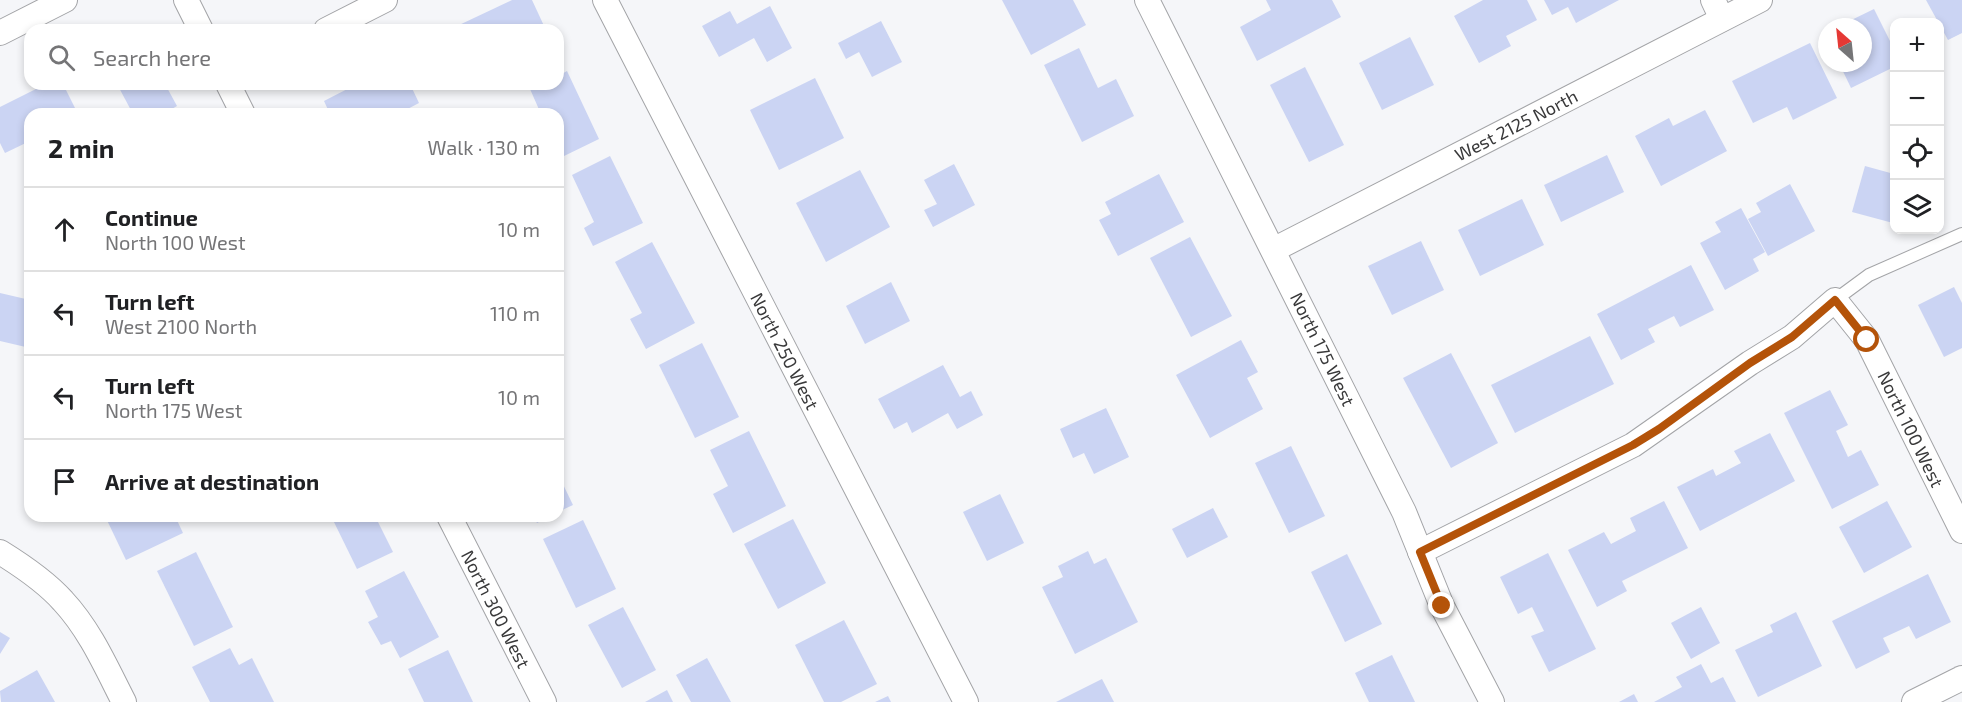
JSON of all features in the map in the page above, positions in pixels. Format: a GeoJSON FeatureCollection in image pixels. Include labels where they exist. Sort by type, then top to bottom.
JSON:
{"type":"FeatureCollection","features":[{"type":"Feature","properties":{"kind":"street"},"geometry":{"type":"LineString","coordinates":[[0,33],[65,0]]}},
{"type":"Feature","properties":{"kind":"street"},"geometry":{"type":"LineString","coordinates":[[186,0],[198,24]]}},
{"type":"Feature","properties":{"kind":"street"},"geometry":{"type":"LineString","coordinates":[[338,24],[385,0]]}},
{"type":"Feature","properties":{"kind":"street","name":"North 250 West"},"geometry":{"type":"LineString","coordinates":[[605,0],[966,702]]}},
{"type":"Feature","properties":{"kind":"street","name":"North 175 West"},"geometry":{"type":"LineString","coordinates":[[1147,0],[1404,512],[1442,606],[1492,702]]}},
{"type":"Feature","properties":{"kind":"street","name":"West 2125 North"},"geometry":{"type":"LineString","coordinates":[[1273,250],[1717,10],[1760,0]]}},
{"type":"Feature","properties":{"kind":"street"},"geometry":{"type":"LineString","coordinates":[[231,90],[240,108]]}},
{"type":"Feature","properties":{"kind":"street"},"geometry":{"type":"LineString","coordinates":[[1420,552],[1633,445],[1659,429],[1750,363],[1792,337],[1835,300]]}},
{"type":"Feature","properties":{"kind":"street","name":"North 100 West"},"geometry":{"type":"LineString","coordinates":[[1835,300],[1867,340],[1962,531]]}},
{"type":"Feature","properties":{"kind":"street","name":"North 300 West"},"geometry":{"type":"LineString","coordinates":[[452,522],[544,702]]}},
{"type":"Feature","properties":{"kind":"street"},"geometry":{"type":"LineString","coordinates":[[0,552],[20,565],[63,601],[96,647],[124,702]]}},
{"type":"Feature","properties":{"kind":"street"},"geometry":{"type":"LineString","coordinates":[[1914,702],[1962,678]]}},
{"type":"Feature","properties":{"kind":"lane"},"geometry":{"type":"LineString","coordinates":[[1835,300],[1869,275],[1962,234]]}},
{"type":"Feature","properties":{"kind":"building"},"geometry":{"type":"Polygon","coordinates":[[[512,0],[532,0],[543,24],[461,24],[512,0]]]}},
{"type":"Feature","properties":{"kind":"building"},"geometry":{"type":"Polygon","coordinates":[[[1002,0],[1073,0],[1086,25],[1031,55],[1002,0]]]}},
{"type":"Feature","properties":{"kind":"building"},"geometry":{"type":"Polygon","coordinates":[[[1266,0],[1332,0],[1341,17],[1257,61],[1240,27],[1271,10],[1266,0]]]}},
{"type":"Feature","properties":{"kind":"building"},"geometry":{"type":"Polygon","coordinates":[[[1483,0],[1527,0],[1537,20],[1506,36],[1511,46],[1479,63],[1454,16],[1483,0]]]}},
{"type":"Feature","properties":{"kind":"building"},"geometry":{"type":"Polygon","coordinates":[[[1544,0],[1619,0],[1576,23],[1568,7],[1552,15],[1544,0]]]}},
{"type":"Feature","properties":{"kind":"building"},"geometry":{"type":"Polygon","coordinates":[[[1926,0],[1962,0],[1962,33],[1948,40],[1944,33],[1944,18],[1936,18],[1926,0]]]}},
{"type":"Feature","properties":{"kind":"building"},"geometry":{"type":"Polygon","coordinates":[[[770,6],[792,48],[767,62],[754,38],[719,57],[702,26],[730,11],[737,24],[770,6]]]}},
{"type":"Feature","properties":{"kind":"building"},"geometry":{"type":"Polygon","coordinates":[[[1874,9],[1890,41],[1890,69],[1851,88],[1843,72],[1872,72],[1872,18],[1856,18],[1874,9]]]}},
{"type":"Feature","properties":{"kind":"building"},"geometry":{"type":"Polygon","coordinates":[[[881,21],[902,62],[872,77],[859,52],[846,59],[838,43],[881,21]]]}},
{"type":"Feature","properties":{"kind":"building"},"geometry":{"type":"Polygon","coordinates":[[[1410,37],[1434,85],[1382,110],[1359,63],[1410,37]]]}},
{"type":"Feature","properties":{"kind":"building"},"geometry":{"type":"Polygon","coordinates":[[[1810,43],[1818,59],[1818,72],[1824,72],[1837,98],[1793,120],[1787,107],[1753,123],[1732,81],[1810,43]]]}},
{"type":"Feature","properties":{"kind":"building"},"geometry":{"type":"Polygon","coordinates":[[[1079,48],[1098,88],[1116,79],[1134,116],[1082,142],[1044,65],[1079,48]]]}},
{"type":"Feature","properties":{"kind":"building"},"geometry":{"type":"Polygon","coordinates":[[[1305,67],[1344,145],[1309,162],[1270,85],[1305,67]]]}},
{"type":"Feature","properties":{"kind":"building"},"geometry":{"type":"Polygon","coordinates":[[[567,71],[599,139],[564,156],[564,108],[538,108],[530,90],[564,90],[564,73],[567,71]]]}},
{"type":"Feature","properties":{"kind":"building"},"geometry":{"type":"Polygon","coordinates":[[[815,78],[844,138],[779,170],[750,110],[815,78]]]}},
{"type":"Feature","properties":{"kind":"building"},"geometry":{"type":"Polygon","coordinates":[[[34,90],[66,90],[75,108],[24,108],[24,144],[5,153],[0,143],[0,107],[34,90]]]}},
{"type":"Feature","properties":{"kind":"building"},"geometry":{"type":"Polygon","coordinates":[[[120,90],[168,90],[177,106],[174,108],[130,108],[120,90]]]}},
{"type":"Feature","properties":{"kind":"building"},"geometry":{"type":"Polygon","coordinates":[[[345,90],[413,90],[419,103],[409,108],[327,108],[324,101],[345,90]]]}},
{"type":"Feature","properties":{"kind":"building"},"geometry":{"type":"Polygon","coordinates":[[[1705,110],[1727,151],[1661,186],[1635,136],[1669,118],[1673,126],[1705,110]]]}},
{"type":"Feature","properties":{"kind":"building"},"geometry":{"type":"Polygon","coordinates":[[[1607,155],[1624,192],[1561,222],[1544,185],[1607,155]]]}},
{"type":"Feature","properties":{"kind":"building"},"geometry":{"type":"Polygon","coordinates":[[[610,156],[643,223],[593,246],[584,228],[594,222],[572,175],[610,156]]]}},
{"type":"Feature","properties":{"kind":"building"},"geometry":{"type":"Polygon","coordinates":[[[954,164],[975,205],[933,227],[924,210],[937,204],[924,180],[954,164]]]}},
{"type":"Feature","properties":{"kind":"building"},"geometry":{"type":"Polygon","coordinates":[[[1865,166],[1890,173],[1890,222],[1852,212],[1865,166]]]}},
{"type":"Feature","properties":{"kind":"building"},"geometry":{"type":"Polygon","coordinates":[[[860,170],[890,227],[826,262],[796,203],[860,170]]]}},
{"type":"Feature","properties":{"kind":"building"},"geometry":{"type":"Polygon","coordinates":[[[1159,174],[1184,222],[1118,256],[1099,220],[1111,214],[1105,202],[1159,174]]]}},
{"type":"Feature","properties":{"kind":"building"},"geometry":{"type":"Polygon","coordinates":[[[1790,184],[1815,231],[1768,256],[1748,219],[1761,212],[1756,203],[1790,184]]]}},
{"type":"Feature","properties":{"kind":"building"},"geometry":{"type":"Polygon","coordinates":[[[1522,199],[1544,245],[1480,276],[1458,230],[1522,199]]]}},
{"type":"Feature","properties":{"kind":"building"},"geometry":{"type":"Polygon","coordinates":[[[1741,208],[1765,252],[1753,259],[1759,271],[1725,290],[1700,243],[1721,232],[1715,222],[1741,208]]]}},
{"type":"Feature","properties":{"kind":"building"},"geometry":{"type":"Polygon","coordinates":[[[1190,237],[1232,316],[1191,337],[1150,258],[1190,237]]]}},
{"type":"Feature","properties":{"kind":"building"},"geometry":{"type":"Polygon","coordinates":[[[1421,241],[1444,290],[1392,315],[1368,266],[1421,241]]]}},
{"type":"Feature","properties":{"kind":"building"},"geometry":{"type":"Polygon","coordinates":[[[652,242],[695,323],[646,349],[630,319],[642,313],[615,262],[652,242]]]}},
{"type":"Feature","properties":{"kind":"building"},"geometry":{"type":"Polygon","coordinates":[[[1691,265],[1714,310],[1680,327],[1674,316],[1648,329],[1655,342],[1621,360],[1597,314],[1691,265]]]}},
{"type":"Feature","properties":{"kind":"building"},"geometry":{"type":"Polygon","coordinates":[[[891,282],[910,321],[865,344],[846,306],[891,282]]]}},
{"type":"Feature","properties":{"kind":"building"},"geometry":{"type":"Polygon","coordinates":[[[1954,287],[1962,303],[1962,348],[1944,357],[1918,305],[1954,287]]]}},
{"type":"Feature","properties":{"kind":"building"},"geometry":{"type":"Polygon","coordinates":[[[0,293],[24,299],[24,347],[0,341],[0,293]]]}},
{"type":"Feature","properties":{"kind":"building"},"geometry":{"type":"Polygon","coordinates":[[[1590,336],[1614,384],[1515,433],[1491,385],[1590,336]]]}},
{"type":"Feature","properties":{"kind":"building"},"geometry":{"type":"Polygon","coordinates":[[[1241,340],[1258,372],[1247,378],[1263,409],[1210,438],[1176,375],[1241,340]]]}},
{"type":"Feature","properties":{"kind":"building"},"geometry":{"type":"Polygon","coordinates":[[[702,343],[739,417],[695,438],[659,365],[702,343]]]}},
{"type":"Feature","properties":{"kind":"building"},"geometry":{"type":"Polygon","coordinates":[[[1451,353],[1498,443],[1451,468],[1403,378],[1451,353]]]}},
{"type":"Feature","properties":{"kind":"building"},"geometry":{"type":"Polygon","coordinates":[[[943,365],[960,397],[971,391],[983,415],[957,429],[948,413],[912,433],[907,422],[894,429],[878,399],[943,365]]]}},
{"type":"Feature","properties":{"kind":"building"},"geometry":{"type":"Polygon","coordinates":[[[1830,390],[1848,425],[1836,431],[1848,457],[1861,450],[1879,485],[1832,509],[1784,413],[1830,390]]]}},
{"type":"Feature","properties":{"kind":"building"},"geometry":{"type":"Polygon","coordinates":[[[1106,408],[1129,457],[1094,474],[1084,453],[1073,458],[1060,429],[1106,408]]]}},
{"type":"Feature","properties":{"kind":"building"},"geometry":{"type":"Polygon","coordinates":[[[749,431],[786,506],[733,533],[713,494],[728,486],[710,450],[749,431]]]}},
{"type":"Feature","properties":{"kind":"building"},"geometry":{"type":"Polygon","coordinates":[[[1770,433],[1795,481],[1700,531],[1677,487],[1713,469],[1716,476],[1741,463],[1734,451],[1770,433]]]}},
{"type":"Feature","properties":{"kind":"building"},"geometry":{"type":"Polygon","coordinates":[[[1291,446],[1325,516],[1289,533],[1255,463],[1291,446]]]}},
{"type":"Feature","properties":{"kind":"building"},"geometry":{"type":"Polygon","coordinates":[[[564,486],[573,505],[564,509],[564,486]]]}},
{"type":"Feature","properties":{"kind":"building"},"geometry":{"type":"Polygon","coordinates":[[[1000,494],[1024,543],[987,561],[963,512],[1000,494]]]}},
{"type":"Feature","properties":{"kind":"building"},"geometry":{"type":"Polygon","coordinates":[[[1664,501],[1688,548],[1622,581],[1627,591],[1597,607],[1568,550],[1604,532],[1611,544],[1636,531],[1630,518],[1664,501]]]}},
{"type":"Feature","properties":{"kind":"building"},"geometry":{"type":"Polygon","coordinates":[[[1887,501],[1912,547],[1864,573],[1839,527],[1887,501]]]}},
{"type":"Feature","properties":{"kind":"building"},"geometry":{"type":"Polygon","coordinates":[[[1213,508],[1228,537],[1187,558],[1172,529],[1213,508]]]}},
{"type":"Feature","properties":{"kind":"building"},"geometry":{"type":"Polygon","coordinates":[[[793,519],[826,583],[778,609],[744,544],[793,519]]]}},
{"type":"Feature","properties":{"kind":"building"},"geometry":{"type":"Polygon","coordinates":[[[583,520],[616,589],[576,608],[543,539],[583,520]]]}},
{"type":"Feature","properties":{"kind":"building"},"geometry":{"type":"Polygon","coordinates":[[[108,522],[178,522],[183,533],[126,560],[108,522]]]}},
{"type":"Feature","properties":{"kind":"building"},"geometry":{"type":"Polygon","coordinates":[[[334,522],[378,522],[393,552],[357,569],[334,522]]]}},
{"type":"Feature","properties":{"kind":"building"},"geometry":{"type":"Polygon","coordinates":[[[1088,551],[1094,564],[1106,558],[1138,622],[1075,654],[1042,587],[1063,577],[1058,566],[1088,551]]]}},
{"type":"Feature","properties":{"kind":"building"},"geometry":{"type":"Polygon","coordinates":[[[196,552],[233,627],[194,646],[157,571],[196,552]]]}},
{"type":"Feature","properties":{"kind":"building"},"geometry":{"type":"Polygon","coordinates":[[[1548,553],[1596,649],[1549,672],[1531,636],[1544,631],[1532,607],[1518,614],[1500,577],[1548,553]]]}},
{"type":"Feature","properties":{"kind":"building"},"geometry":{"type":"Polygon","coordinates":[[[1347,554],[1382,624],[1345,642],[1311,572],[1347,554]]]}},
{"type":"Feature","properties":{"kind":"building"},"geometry":{"type":"Polygon","coordinates":[[[404,571],[439,637],[400,658],[391,641],[381,645],[368,622],[378,617],[365,591],[404,571]]]}},
{"type":"Feature","properties":{"kind":"building"},"geometry":{"type":"Polygon","coordinates":[[[1928,574],[1951,622],[1916,639],[1909,626],[1883,638],[1890,652],[1856,669],[1832,621],[1928,574]]]}},
{"type":"Feature","properties":{"kind":"building"},"geometry":{"type":"Polygon","coordinates":[[[623,607],[656,670],[622,688],[588,625],[623,607]]]}},
{"type":"Feature","properties":{"kind":"building"},"geometry":{"type":"Polygon","coordinates":[[[1701,607],[1720,643],[1691,659],[1671,623],[1701,607]]]}},
{"type":"Feature","properties":{"kind":"building"},"geometry":{"type":"Polygon","coordinates":[[[1796,612],[1822,666],[1758,697],[1735,650],[1773,632],[1770,625],[1796,612]]]}},
{"type":"Feature","properties":{"kind":"building"},"geometry":{"type":"Polygon","coordinates":[[[844,620],[877,684],[841,702],[824,702],[795,645],[844,620]]]}},
{"type":"Feature","properties":{"kind":"building"},"geometry":{"type":"Polygon","coordinates":[[[0,632],[10,638],[0,654],[0,632]]]}},
{"type":"Feature","properties":{"kind":"building"},"geometry":{"type":"Polygon","coordinates":[[[230,648],[239,665],[252,658],[274,702],[210,702],[192,667],[230,648]]]}},
{"type":"Feature","properties":{"kind":"building"},"geometry":{"type":"Polygon","coordinates":[[[448,650],[473,702],[424,702],[408,669],[448,650]]]}},
{"type":"Feature","properties":{"kind":"building"},"geometry":{"type":"Polygon","coordinates":[[[1392,655],[1415,702],[1369,702],[1355,673],[1392,655]]]}},
{"type":"Feature","properties":{"kind":"building"},"geometry":{"type":"Polygon","coordinates":[[[707,658],[731,702],[691,702],[676,675],[707,658]]]}},
{"type":"Feature","properties":{"kind":"building"},"geometry":{"type":"Polygon","coordinates":[[[1701,664],[1711,683],[1723,677],[1736,702],[1654,702],[1682,687],[1676,677],[1701,664]]]}},
{"type":"Feature","properties":{"kind":"building"},"geometry":{"type":"Polygon","coordinates":[[[37,670],[55,702],[1,702],[0,691],[37,670]]]}},
{"type":"Feature","properties":{"kind":"building"},"geometry":{"type":"Polygon","coordinates":[[[1102,679],[1114,702],[1056,702],[1102,679]]]}},
{"type":"Feature","properties":{"kind":"building"},"geometry":{"type":"Polygon","coordinates":[[[667,690],[673,702],[645,702],[667,690]]]}},
{"type":"Feature","properties":{"kind":"building"},"geometry":{"type":"Polygon","coordinates":[[[1634,694],[1638,702],[1619,702],[1634,694]]]}},
{"type":"Feature","properties":{"kind":"building"},"geometry":{"type":"Polygon","coordinates":[[[888,696],[891,702],[875,702],[888,696]]]}},
{"type":"Feature","properties":{"kind":"route"},"geometry":{"type":"LineString","coordinates":[[1442,606],[1420,552],[1633,445],[1659,429],[1750,363],[1792,337],[1835,300],[1867,340]]}}]}
